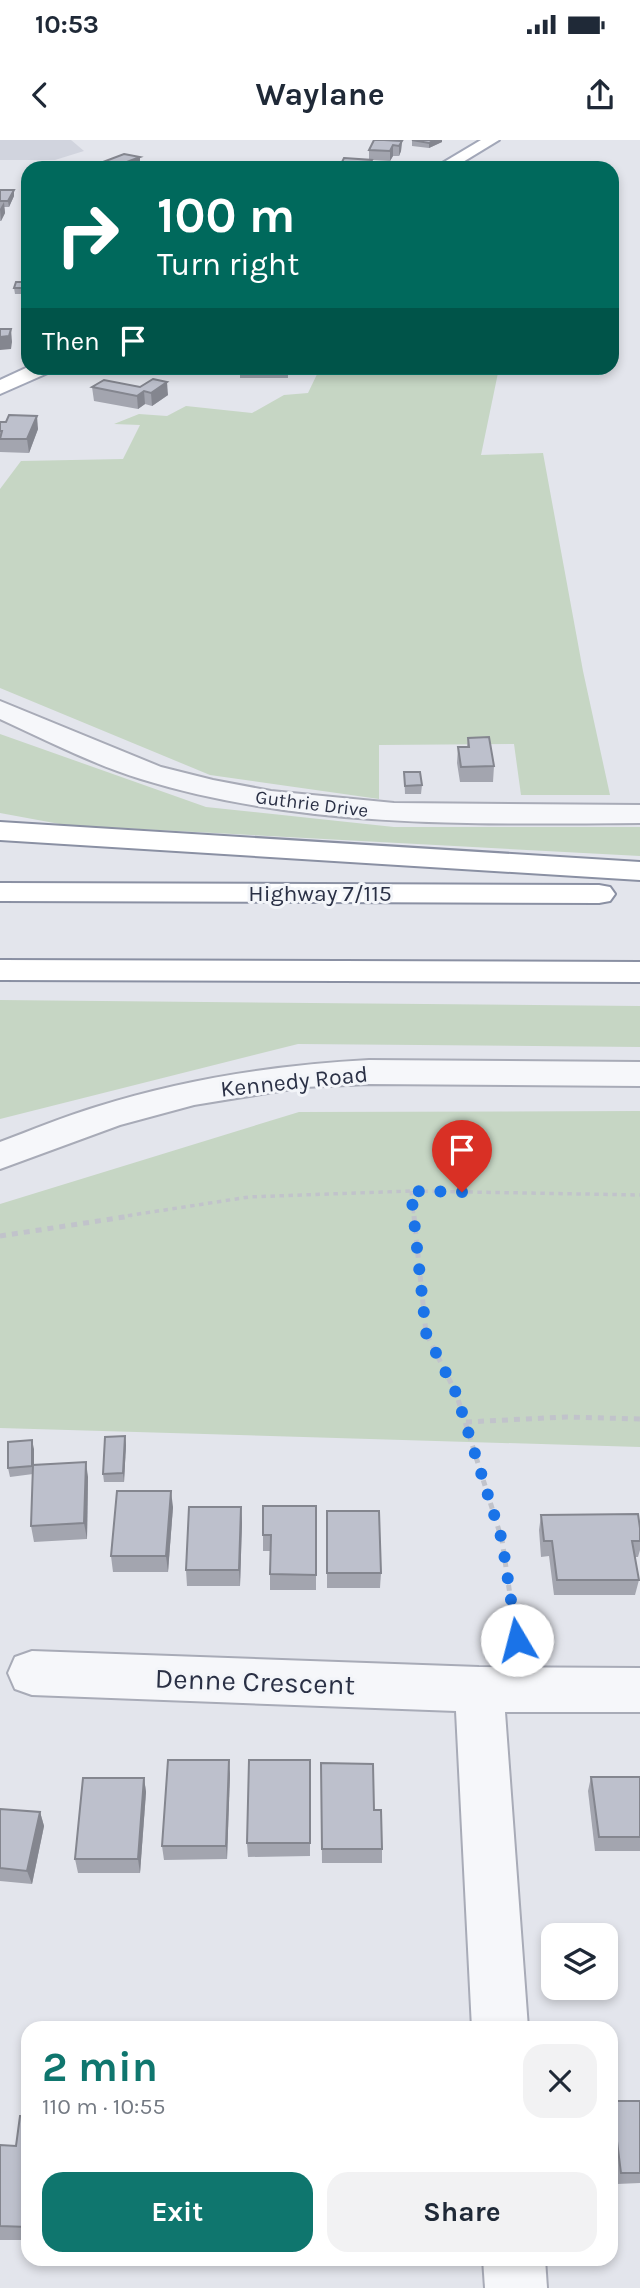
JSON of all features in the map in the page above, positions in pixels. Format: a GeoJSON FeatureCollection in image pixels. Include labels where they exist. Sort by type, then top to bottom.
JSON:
{"type":"FeatureCollection","features":[{"type":"Feature","properties":{"kind":"main road"},"geometry":{"type":"LineString","coordinates":[[454,161],[492,140]]}},
{"type":"Feature","properties":{"kind":"main road"},"geometry":{"type":"LineString","coordinates":[[0,388],[28,375]]}},
{"type":"Feature","properties":{"kind":"main road"},"geometry":{"type":"LineString","coordinates":[[0,831],[640,871]]}},
{"type":"Feature","properties":{"kind":"main road","name":"Highway 7/115"},"geometry":{"type":"LineString","coordinates":[[0,892],[640,894]]}},
{"type":"Feature","properties":{"kind":"main road"},"geometry":{"type":"LineString","coordinates":[[0,970],[640,972]]}},
{"type":"Feature","properties":{"kind":"street","name":"Guthrie Drive"},"geometry":{"type":"LineString","coordinates":[[0,709],[95,752],[151,772],[200,786],[278,800],[415,814],[640,814]]}},
{"type":"Feature","properties":{"kind":"street","name":"Kennedy Road"},"geometry":{"type":"LineString","coordinates":[[0,1156],[108,1116],[194,1093],[293,1077],[369,1072],[640,1074]]}},
{"type":"Feature","properties":{"kind":"street","name":"Denne Crescent"},"geometry":{"type":"LineString","coordinates":[[32,1673],[501,1689],[640,1690]]}},
{"type":"Feature","properties":{"kind":"street"},"geometry":{"type":"LineString","coordinates":[[500,2021],[501,1689]]}},
{"type":"Feature","properties":{"kind":"street"},"geometry":{"type":"LineString","coordinates":[[514,2266],[516,2288]]}},
{"type":"Feature","properties":{"kind":"path"},"geometry":{"type":"LineString","coordinates":[[411,1191],[426,1333],[456,1393],[502,1540],[501,1689]]}},
{"type":"Feature","properties":{"kind":"path"},"geometry":{"type":"LineString","coordinates":[[0,1236],[249,1197],[411,1191],[640,1195]]}},
{"type":"Feature","properties":{"kind":"path"},"geometry":{"type":"LineString","coordinates":[[466,1422],[566,1417],[640,1419]]}},
{"type":"Feature","properties":{"kind":"shaded area"},"geometry":{"type":"Polygon","coordinates":[[[0,140],[71,140],[84,151],[55,160],[0,160],[0,140]]]}},
{"type":"Feature","properties":{"kind":"green space"},"geometry":{"type":"Polygon","coordinates":[[[317,375],[498,375],[481,455],[543,453],[583,671],[610,795],[521,795],[514,744],[379,745],[379,799],[210,775],[0,688],[0,489],[21,461],[123,459],[140,425],[114,424],[139,414],[167,416],[186,406],[252,413],[284,395],[308,393],[317,375]]]}},
{"type":"Feature","properties":{"kind":"green space"},"geometry":{"type":"Polygon","coordinates":[[[0,734],[206,807],[394,827],[640,827],[640,856],[65,825],[0,813],[0,734]]]}},
{"type":"Feature","properties":{"kind":"green space"},"geometry":{"type":"Polygon","coordinates":[[[0,1000],[640,1006],[640,1047],[298,1044],[0,1119],[0,1000]]]}},
{"type":"Feature","properties":{"kind":"green space"},"geometry":{"type":"Polygon","coordinates":[[[640,1111],[640,1447],[0,1428],[0,1204],[299,1112],[640,1111]]]}},
{"type":"Feature","properties":{"kind":"building"},"geometry":{"type":"Polygon","coordinates":[[[374,140],[402,141],[399,146],[393,145],[390,151],[369,150],[374,140]]]}},
{"type":"Feature","properties":{"kind":"building"},"geometry":{"type":"Polygon","coordinates":[[[412,140],[434,140],[429,143],[412,140]]]}},
{"type":"Feature","properties":{"kind":"building"},"geometry":{"type":"Polygon","coordinates":[[[124,154],[140,157],[130,161],[106,161],[124,154]]]}},
{"type":"Feature","properties":{"kind":"building"},"geometry":{"type":"Polygon","coordinates":[[[344,158],[372,160],[371,161],[342,161],[344,158]]]}},
{"type":"Feature","properties":{"kind":"building"},"geometry":{"type":"Polygon","coordinates":[[[0,190],[14,190],[8,201],[0,201],[0,190]]]}},
{"type":"Feature","properties":{"kind":"building"},"geometry":{"type":"Polygon","coordinates":[[[16,282],[21,282],[21,288],[14,288],[16,282]]]}},
{"type":"Feature","properties":{"kind":"building"},"geometry":{"type":"Polygon","coordinates":[[[0,329],[11,329],[9,336],[0,337],[0,329]]]}},
{"type":"Feature","properties":{"kind":"building"},"geometry":{"type":"Polygon","coordinates":[[[153,379],[167,382],[151,393],[144,391],[137,396],[92,387],[104,380],[140,387],[153,379]]]}},
{"type":"Feature","properties":{"kind":"building"},"geometry":{"type":"Polygon","coordinates":[[[9,415],[37,416],[27,439],[0,439],[0,422],[6,422],[9,415]]]}},
{"type":"Feature","properties":{"kind":"building"},"geometry":{"type":"Polygon","coordinates":[[[489,737],[494,766],[461,767],[458,747],[469,747],[468,738],[489,737]]]}},
{"type":"Feature","properties":{"kind":"building"},"geometry":{"type":"Polygon","coordinates":[[[404,772],[420,772],[422,785],[405,786],[404,772]]]}},
{"type":"Feature","properties":{"kind":"building"},"geometry":{"type":"Polygon","coordinates":[[[125,1436],[123,1473],[103,1474],[105,1437],[125,1436]]]}},
{"type":"Feature","properties":{"kind":"building"},"geometry":{"type":"Polygon","coordinates":[[[32,1440],[32,1466],[8,1468],[8,1442],[32,1440]]]}},
{"type":"Feature","properties":{"kind":"building"},"geometry":{"type":"Polygon","coordinates":[[[86,1462],[84,1523],[31,1526],[33,1465],[86,1462]]]}},
{"type":"Feature","properties":{"kind":"building"},"geometry":{"type":"Polygon","coordinates":[[[117,1491],[171,1491],[166,1556],[111,1556],[117,1491]]]}},
{"type":"Feature","properties":{"kind":"building"},"geometry":{"type":"Polygon","coordinates":[[[263,1506],[316,1506],[316,1575],[270,1574],[271,1535],[263,1535],[263,1506]]]}},
{"type":"Feature","properties":{"kind":"building"},"geometry":{"type":"Polygon","coordinates":[[[189,1507],[241,1507],[239,1570],[186,1570],[189,1507]]]}},
{"type":"Feature","properties":{"kind":"building"},"geometry":{"type":"Polygon","coordinates":[[[327,1511],[379,1511],[381,1573],[327,1573],[327,1511]]]}},
{"type":"Feature","properties":{"kind":"building"},"geometry":{"type":"Polygon","coordinates":[[[638,1514],[640,1541],[632,1541],[639,1580],[557,1580],[552,1541],[544,1541],[541,1515],[638,1514]]]}},
{"type":"Feature","properties":{"kind":"building"},"geometry":{"type":"Polygon","coordinates":[[[168,1760],[229,1760],[226,1846],[162,1846],[168,1760]]]}},
{"type":"Feature","properties":{"kind":"building"},"geometry":{"type":"Polygon","coordinates":[[[249,1760],[310,1760],[310,1843],[247,1843],[249,1760]]]}},
{"type":"Feature","properties":{"kind":"building"},"geometry":{"type":"Polygon","coordinates":[[[321,1763],[373,1764],[374,1810],[381,1810],[382,1849],[322,1849],[321,1763]]]}},
{"type":"Feature","properties":{"kind":"building"},"geometry":{"type":"Polygon","coordinates":[[[591,1777],[640,1777],[640,1837],[599,1837],[591,1777]]]}},
{"type":"Feature","properties":{"kind":"building"},"geometry":{"type":"Polygon","coordinates":[[[83,1778],[144,1778],[138,1859],[75,1859],[83,1778]]]}},
{"type":"Feature","properties":{"kind":"building"},"geometry":{"type":"Polygon","coordinates":[[[0,1809],[40,1812],[27,1871],[0,1868],[0,1809]]]}},
{"type":"Feature","properties":{"kind":"building"},"geometry":{"type":"Polygon","coordinates":[[[618,2101],[640,2101],[640,2173],[621,2173],[618,2101]]]}},
{"type":"Feature","properties":{"kind":"building"},"geometry":{"type":"Polygon","coordinates":[[[21,2116],[21,2227],[0,2226],[0,2145],[16,2146],[21,2116]]]}},
{"type":"Feature","properties":{"kind":"route"},"geometry":{"type":"LineString","coordinates":[[462,1192],[411,1191],[426,1333],[456,1393],[502,1540],[517,1640]]}}]}
